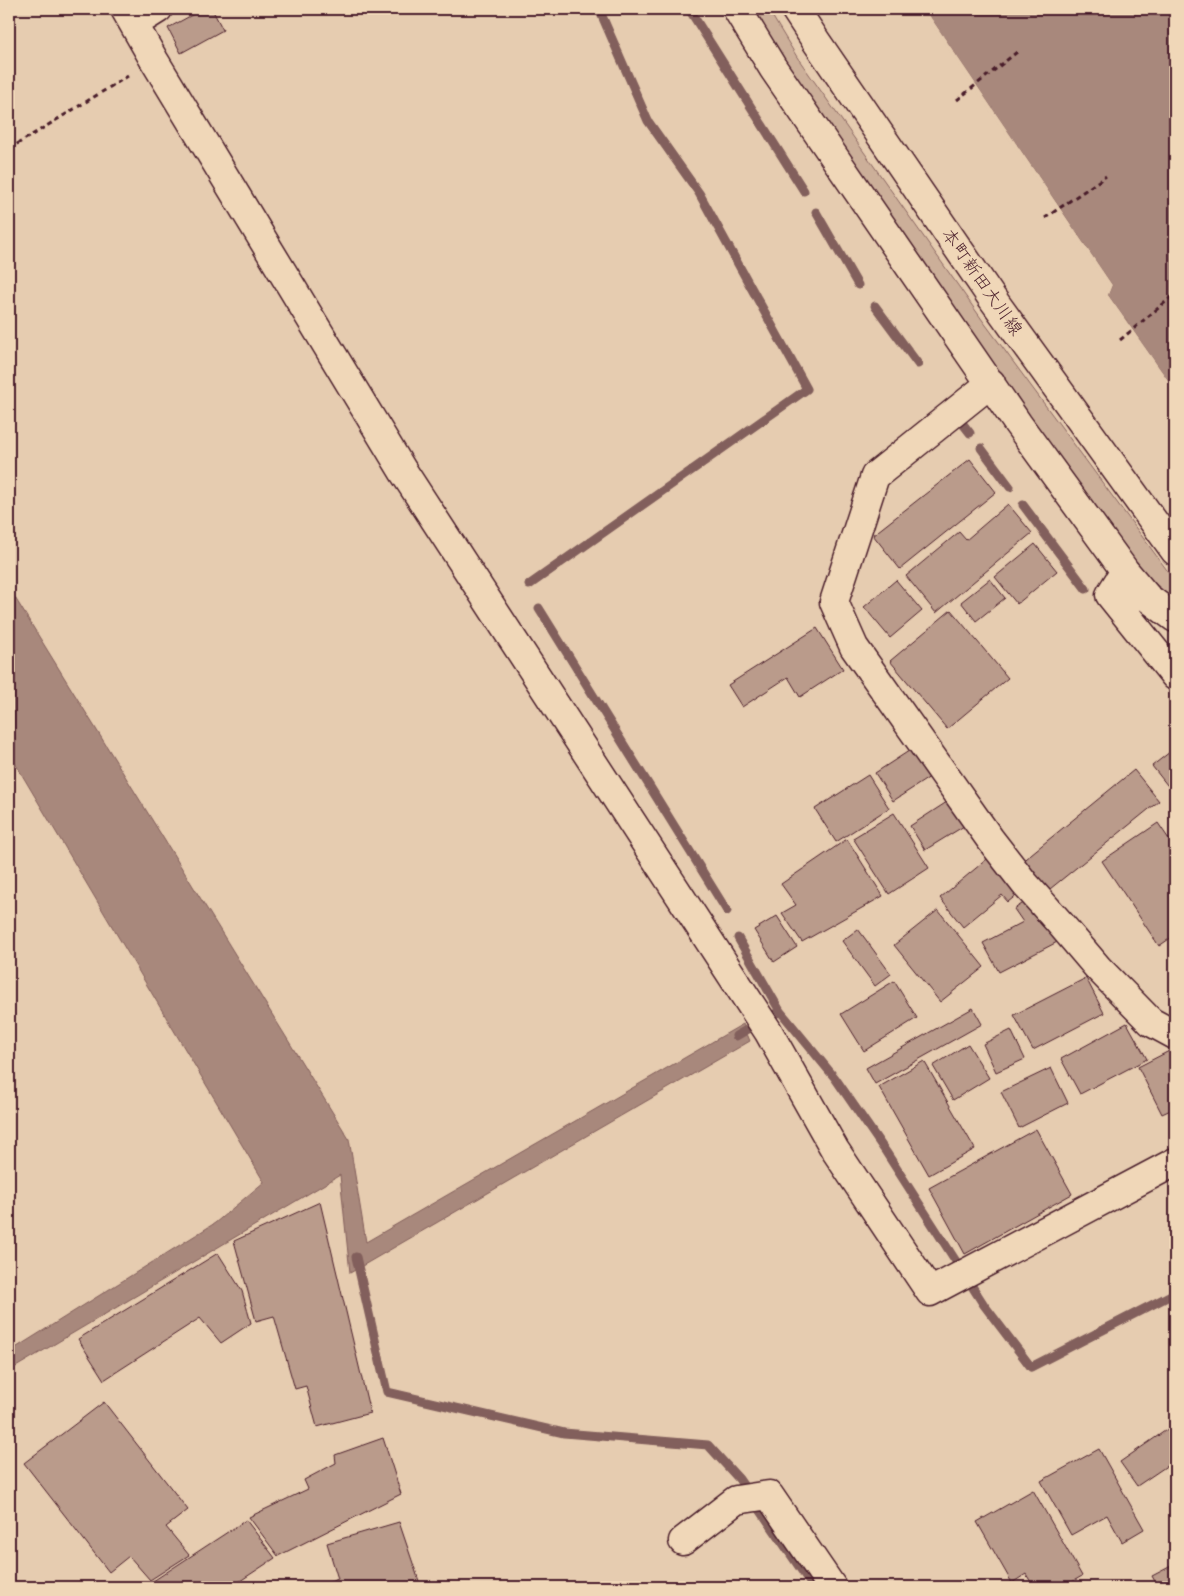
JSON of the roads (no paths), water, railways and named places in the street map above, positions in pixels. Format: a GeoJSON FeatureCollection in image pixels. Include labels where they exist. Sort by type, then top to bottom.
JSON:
{"type":"FeatureCollection","features":[{"type":"Feature","properties":{"kind":"street"},"geometry":{"type":"LineString","coordinates":[[158,9],[130,16],[154,60],[404,471],[768,1031],[835,1150],[930,1292],[1175,1162]]}},
{"type":"Feature","properties":{"kind":"street"},"geometry":{"type":"LineString","coordinates":[[736,9],[773,68],[1018,424],[1125,571],[1148,598],[1175,618]]}},
{"type":"Feature","properties":{"kind":"street","name":"本町新田大川線"},"geometry":{"type":"LineString","coordinates":[[795,9],[992,298],[1175,551]]}},
{"type":"Feature","properties":{"kind":"street"},"geometry":{"type":"LineString","coordinates":[[991,383],[875,476],[834,602],[854,647],[985,832],[1025,884],[1098,968],[1151,1022],[1175,1035]]}},
{"type":"Feature","properties":{"kind":"street"},"geometry":{"type":"LineString","coordinates":[[1125,571],[1110,595],[1175,676]]}},
{"type":"Feature","properties":{"kind":"street"},"geometry":{"type":"LineString","coordinates":[[683,1541],[736,1500],[769,1495],[832,1587]]}},
{"type":"Feature","properties":{"kind":"waterway"},"geometry":{"type":"LineString","coordinates":[[529,585],[807,389],[699,193],[648,121],[599,9]]}},
{"type":"Feature","properties":{"kind":"waterway"},"geometry":{"type":"LineString","coordinates":[[689,9],[804,191]]}},
{"type":"Feature","properties":{"kind":"waterway"},"geometry":{"type":"LineString","coordinates":[[816,212],[858,285]]}},
{"type":"Feature","properties":{"kind":"waterway"},"geometry":{"type":"LineString","coordinates":[[875,306],[918,364]]}},
{"type":"Feature","properties":{"kind":"waterway"},"geometry":{"type":"LineString","coordinates":[[963,424],[970,433]]}},
{"type":"Feature","properties":{"kind":"waterway"},"geometry":{"type":"LineString","coordinates":[[981,448],[1010,487]]}},
{"type":"Feature","properties":{"kind":"waterway"},"geometry":{"type":"LineString","coordinates":[[1023,505],[1086,589]]}},
{"type":"Feature","properties":{"kind":"waterway"},"geometry":{"type":"LineString","coordinates":[[539,608],[727,911]]}},
{"type":"Feature","properties":{"kind":"waterway"},"geometry":{"type":"LineString","coordinates":[[738,938],[780,1011]]}},
{"type":"Feature","properties":{"kind":"waterway"},"geometry":{"type":"LineString","coordinates":[[736,1036],[780,1011],[835,1078],[886,1152],[984,1305],[1031,1367],[1175,1293]]}},
{"type":"Feature","properties":{"kind":"waterway"},"geometry":{"type":"LineString","coordinates":[[356,1257],[387,1392],[564,1433],[708,1445],[739,1479],[813,1587]]}}]}
